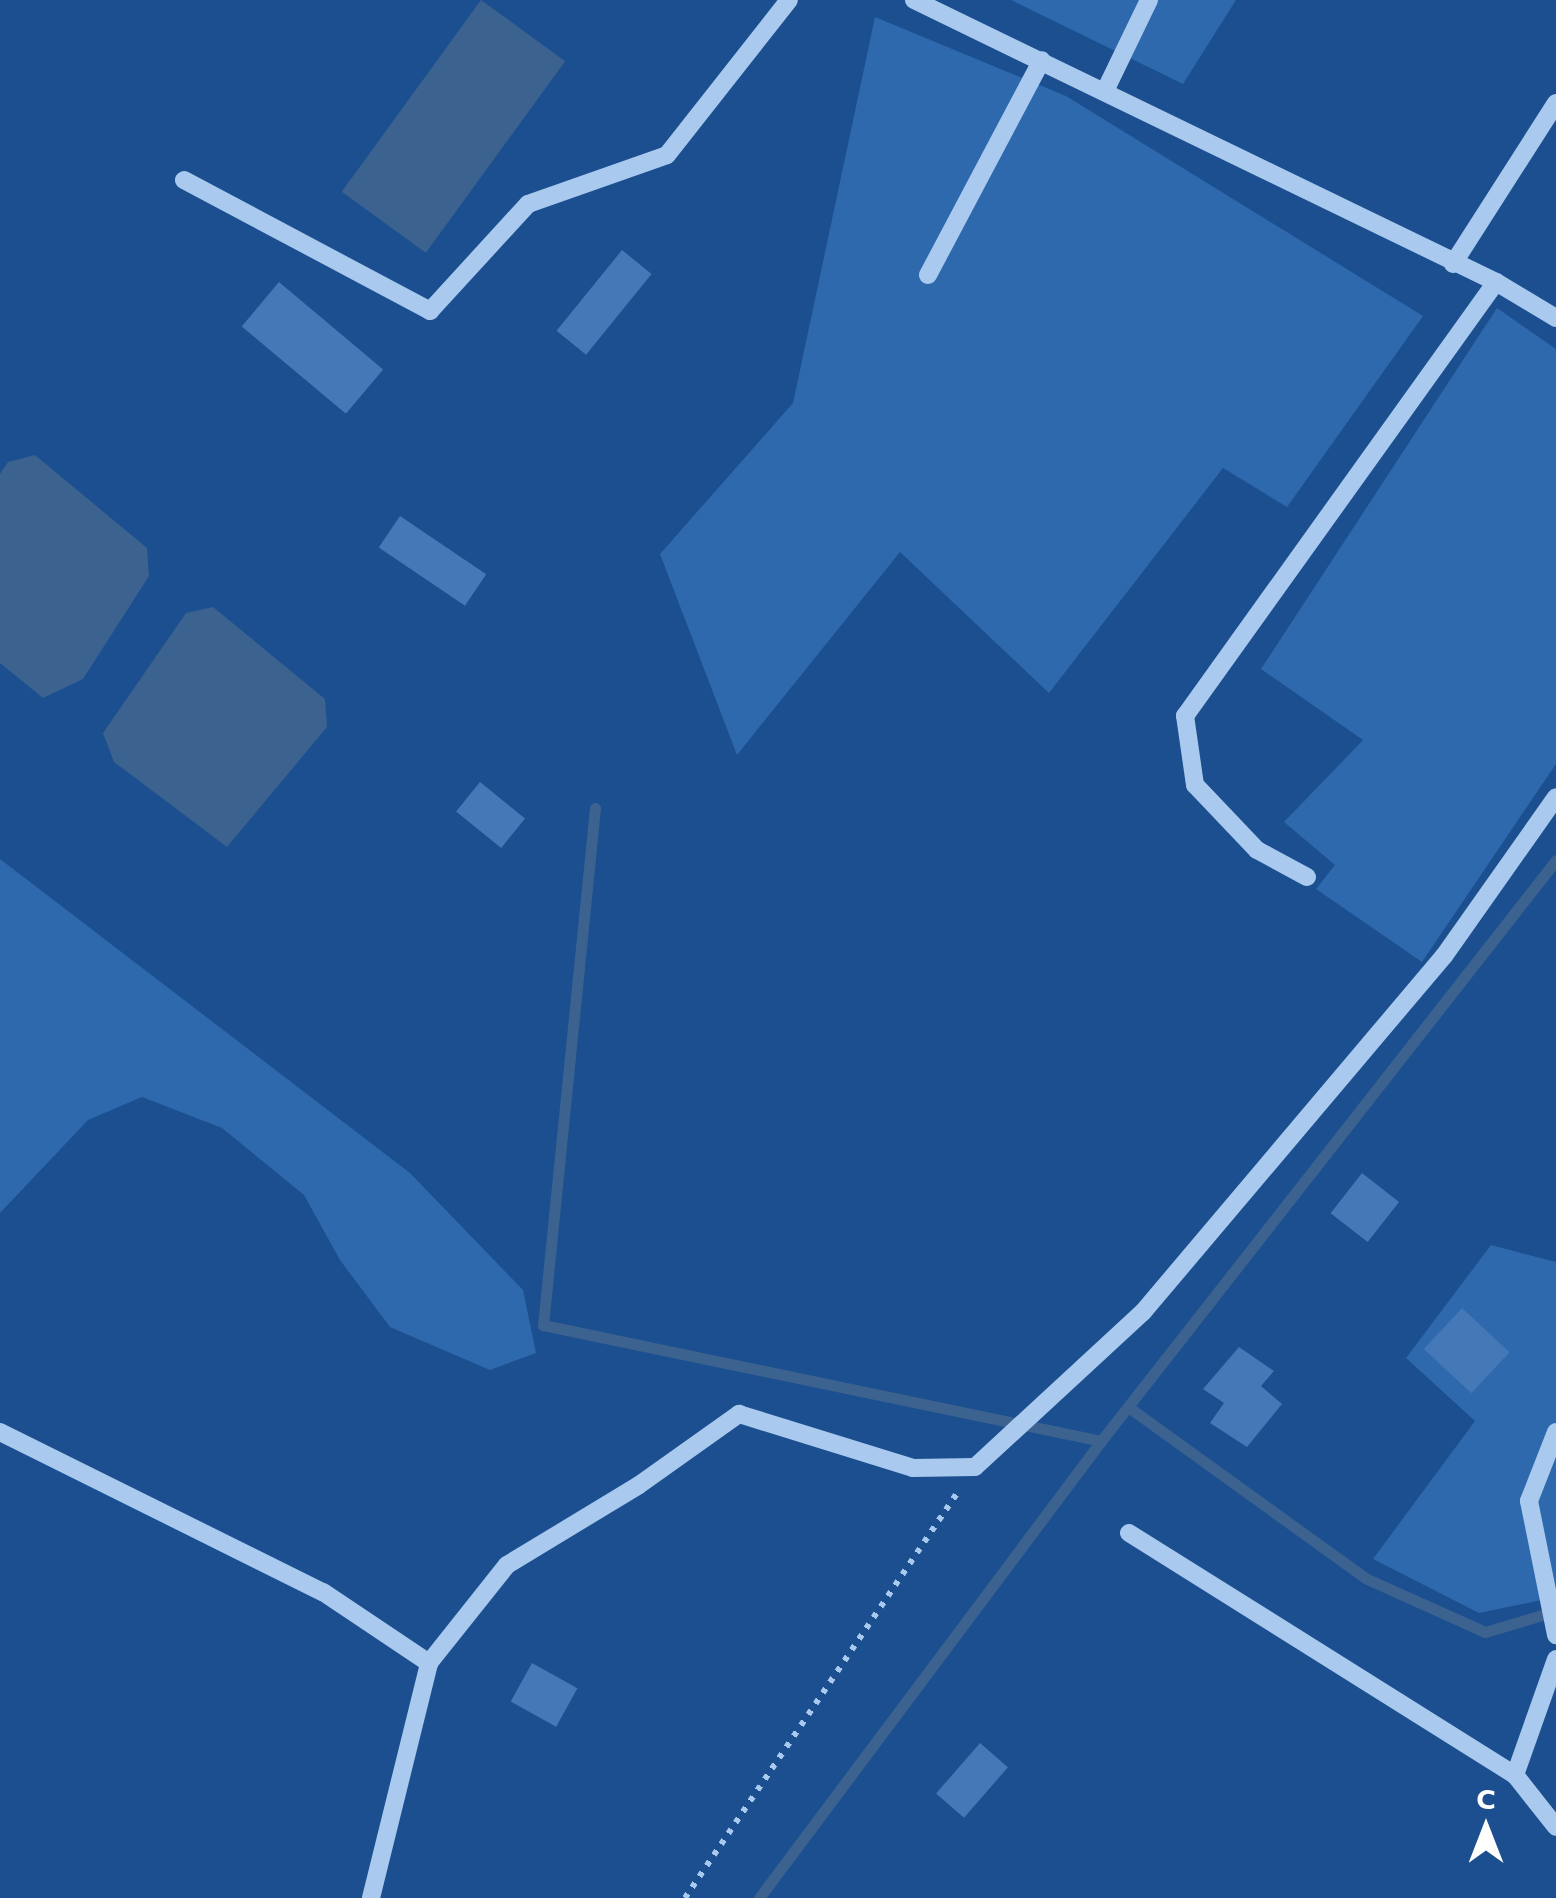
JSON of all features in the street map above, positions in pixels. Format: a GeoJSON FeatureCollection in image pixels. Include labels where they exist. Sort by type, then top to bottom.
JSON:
{"type":"FeatureCollection","features":[{"type":"Feature","properties":{"kind":"street"},"geometry":{"type":"LineString","coordinates":[[184,180],[430,311],[528,204],[666,155],[789,0]]}},
{"type":"Feature","properties":{"kind":"street"},"geometry":{"type":"LineString","coordinates":[[914,0],[1496,282],[1556,318]]}},
{"type":"Feature","properties":{"kind":"street"},"geometry":{"type":"LineString","coordinates":[[1105,90],[1149,0]]}},
{"type":"Feature","properties":{"kind":"street"},"geometry":{"type":"LineString","coordinates":[[928,274],[1042,60]]}},
{"type":"Feature","properties":{"kind":"street"},"geometry":{"type":"LineString","coordinates":[[1453,264],[1556,104]]}},
{"type":"Feature","properties":{"kind":"street"},"geometry":{"type":"LineString","coordinates":[[1307,878],[1257,850],[1196,785],[1186,716],[1496,282]]}},
{"type":"Feature","properties":{"kind":"street"},"geometry":{"type":"LineString","coordinates":[[371,1898],[429,1662],[507,1565],[740,1414],[913,1468],[975,1467],[1143,1312],[1444,956],[1556,797]]}},
{"type":"Feature","properties":{"kind":"street"},"geometry":{"type":"LineString","coordinates":[[0,1432],[323,1592],[429,1662]]}},
{"type":"Feature","properties":{"kind":"street"},"geometry":{"type":"LineString","coordinates":[[1556,1432],[1529,1501],[1556,1634]]}},
{"type":"Feature","properties":{"kind":"street"},"geometry":{"type":"LineString","coordinates":[[1129,1533],[1515,1774],[1556,1827]]}},
{"type":"Feature","properties":{"kind":"street"},"geometry":{"type":"LineString","coordinates":[[1515,1774],[1556,1659]]}},
{"type":"Feature","properties":{"kind":"path"},"geometry":{"type":"LineString","coordinates":[[685,1898],[975,1467]]}},
{"type":"Feature","properties":{"kind":"shaded area"},"geometry":{"type":"Polygon","coordinates":[[[481,0],[565,61],[426,253],[342,192],[481,0]]]}},
{"type":"Feature","properties":{"kind":"shaded area"},"geometry":{"type":"Polygon","coordinates":[[[1011,0],[1236,0],[1183,84],[1011,0]]]}},
{"type":"Feature","properties":{"kind":"shaded area"},"geometry":{"type":"Polygon","coordinates":[[[875,17],[1066,96],[1423,316],[1287,507],[1223,468],[1049,693],[900,552],[737,755],[660,554],[793,403],[875,17]]]}},
{"type":"Feature","properties":{"kind":"shaded area"},"geometry":{"type":"Polygon","coordinates":[[[1497,308],[1556,349],[1556,764],[1422,962],[1316,889],[1335,865],[1284,822],[1363,740],[1261,669],[1497,308]]]}},
{"type":"Feature","properties":{"kind":"shaded area"},"geometry":{"type":"Polygon","coordinates":[[[35,455],[147,548],[149,576],[83,679],[43,698],[0,663],[0,474],[8,462],[35,455]]]}},
{"type":"Feature","properties":{"kind":"shaded area"},"geometry":{"type":"Polygon","coordinates":[[[213,607],[325,699],[327,727],[227,847],[114,762],[103,733],[186,613],[213,607]]]}},
{"type":"Feature","properties":{"kind":"shaded area"},"geometry":{"type":"Polygon","coordinates":[[[0,859],[410,1173],[523,1290],[536,1353],[490,1370],[390,1327],[340,1260],[304,1195],[222,1128],[142,1097],[88,1120],[0,1213],[0,859]]]}},
{"type":"Feature","properties":{"kind":"shaded area"},"geometry":{"type":"Polygon","coordinates":[[[1491,1245],[1556,1262],[1556,1597],[1479,1613],[1373,1559],[1475,1421],[1406,1358],[1491,1245]]]}},
{"type":"Feature","properties":{"kind":"building"},"geometry":{"type":"Polygon","coordinates":[[[622,250],[652,274],[586,355],[557,331],[622,250]]]}},
{"type":"Feature","properties":{"kind":"building"},"geometry":{"type":"Polygon","coordinates":[[[279,282],[383,369],[346,414],[242,326],[279,282]]]}},
{"type":"Feature","properties":{"kind":"building"},"geometry":{"type":"Polygon","coordinates":[[[400,516],[486,574],[465,606],[379,548],[400,516]]]}},
{"type":"Feature","properties":{"kind":"building"},"geometry":{"type":"Polygon","coordinates":[[[480,782],[525,819],[501,848],[456,812],[480,782]]]}},
{"type":"Feature","properties":{"kind":"building"},"geometry":{"type":"Polygon","coordinates":[[[1362,1173],[1399,1202],[1368,1242],[1331,1213],[1362,1173]]]}},
{"type":"Feature","properties":{"kind":"building"},"geometry":{"type":"Polygon","coordinates":[[[1462,1308],[1510,1352],[1471,1393],[1424,1349],[1462,1308]]]}},
{"type":"Feature","properties":{"kind":"building"},"geometry":{"type":"Polygon","coordinates":[[[1239,1347],[1274,1371],[1261,1386],[1282,1404],[1247,1447],[1210,1423],[1224,1403],[1203,1389],[1239,1347]]]}},
{"type":"Feature","properties":{"kind":"building"},"geometry":{"type":"Polygon","coordinates":[[[532,1663],[577,1688],[556,1727],[511,1701],[532,1663]]]}},
{"type":"Feature","properties":{"kind":"building"},"geometry":{"type":"Polygon","coordinates":[[[980,1743],[1008,1767],[964,1818],[936,1794],[980,1743]]]}},
{"type":"Feature","properties":{"kind":"waterway"},"geometry":{"type":"LineString","coordinates":[[595,808],[543,1325],[1101,1441]]}},
{"type":"Feature","properties":{"kind":"waterway"},"geometry":{"type":"LineString","coordinates":[[759,1898],[1101,1441],[1556,860]]}},
{"type":"Feature","properties":{"kind":"waterway"},"geometry":{"type":"LineString","coordinates":[[1131,1409],[1365,1578],[1485,1632],[1556,1611]]}}]}
